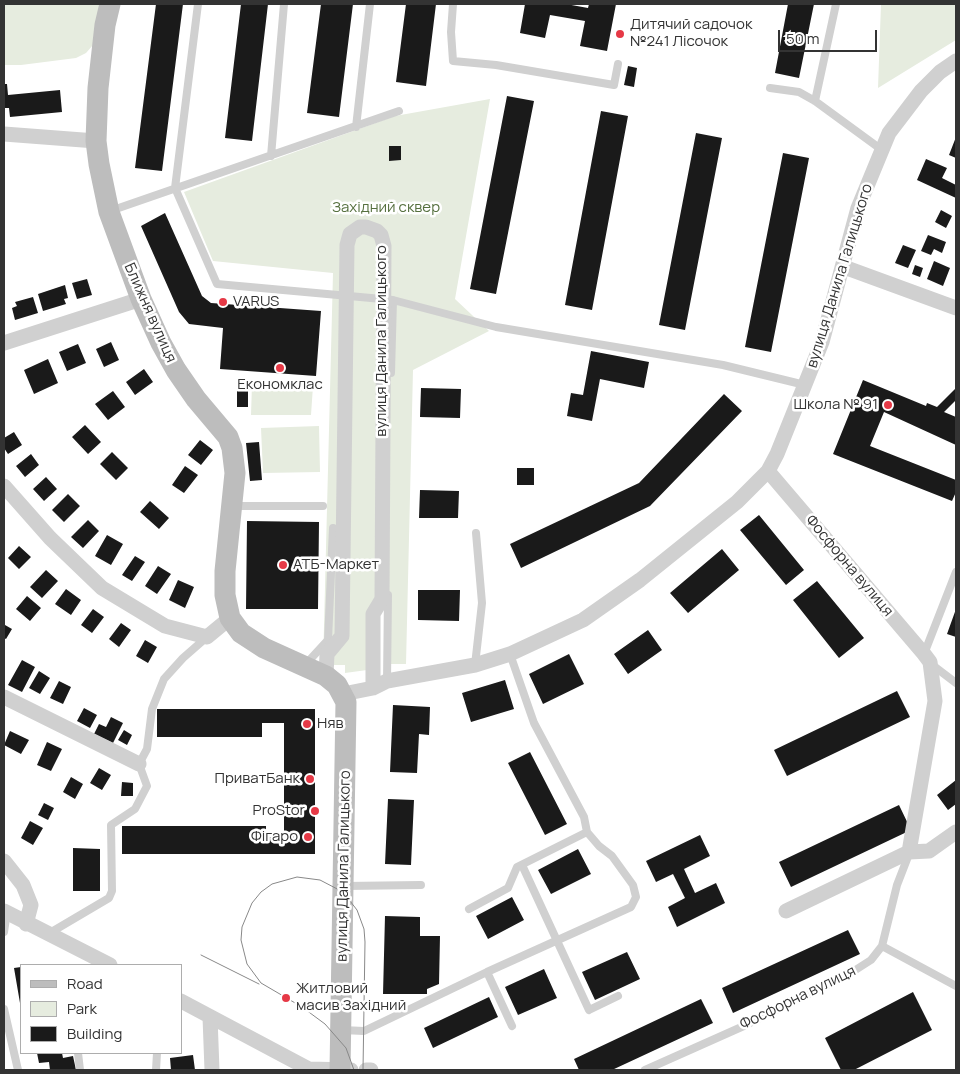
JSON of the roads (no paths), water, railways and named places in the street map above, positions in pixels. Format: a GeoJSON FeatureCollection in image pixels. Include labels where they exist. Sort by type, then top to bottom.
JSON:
{"type":"FeatureCollection","features":[{"type":"Feature","properties":{"kind":"street","name":"Ближня вулиця"},"geometry":{"type":"LineString","coordinates":[[110,4],[105,25],[98,88],[96,141],[108,212],[141,299],[176,370],[196,399],[228,437],[232,448],[235,473],[225,595],[230,618],[241,633],[248,638],[264,648],[326,676],[338,685],[343,694]]}},
{"type":"Feature","properties":{"kind":"street","name":"вулиця Данила Галицького"},"geometry":{"type":"LineString","coordinates":[[340,1070],[346,702],[343,694],[373,688],[387,681],[475,665],[510,654],[583,620],[623,594],[737,502],[768,471],[777,454],[822,342],[844,267],[858,208],[889,134],[921,91],[940,72],[956,62]]}},
{"type":"Feature","properties":{"kind":"street"},"geometry":{"type":"LineString","coordinates":[[4,134],[96,141]]}},
{"type":"Feature","properties":{"kind":"street","name":"вулиця Данила Галицького"},"geometry":{"type":"LineString","coordinates":[[326,676],[327,654],[342,636],[348,239],[355,230],[366,227],[377,231],[383,241],[388,300],[382,599],[373,614],[373,688]]}},
{"type":"Feature","properties":{"kind":"street"},"geometry":{"type":"LineString","coordinates":[[844,267],[956,308]]}},
{"type":"Feature","properties":{"kind":"street"},"geometry":{"type":"LineString","coordinates":[[4,342],[141,299]]}},
{"type":"Feature","properties":{"kind":"street","name":"Фосфорна вулиця"},"geometry":{"type":"LineString","coordinates":[[768,471],[927,658],[935,701],[910,852]]}},
{"type":"Feature","properties":{"kind":"street"},"geometry":{"type":"LineString","coordinates":[[4,486],[50,538],[102,588],[165,626],[207,638],[230,618]]}},
{"type":"Feature","properties":{"kind":"street"},"geometry":{"type":"LineString","coordinates":[[4,697],[139,764]]}},
{"type":"Feature","properties":{"kind":"street"},"geometry":{"type":"LineString","coordinates":[[786,911],[910,852],[929,851],[956,832]]}},
{"type":"Feature","properties":{"kind":"street"},"geometry":{"type":"LineString","coordinates":[[4,861],[23,885],[31,905],[26,924]]}},
{"type":"Feature","properties":{"kind":"street"},"geometry":{"type":"LineString","coordinates":[[5,912],[100,963]]}},
{"type":"Feature","properties":{"kind":"street"},"geometry":{"type":"LineString","coordinates":[[182,1003],[309,1069],[352,1070]]}},
{"type":"Feature","properties":{"kind":"street"},"geometry":{"type":"LineString","coordinates":[[210,1017],[212,1070]]}},
{"type":"Feature","properties":{"kind":"street"},"geometry":{"type":"LineString","coordinates":[[366,1070],[371,1070]]}},
{"type":"Feature","properties":{"kind":"lane"},"geometry":{"type":"LineString","coordinates":[[198,4],[175,188],[217,284],[388,300],[496,327],[723,365],[805,385]]}},
{"type":"Feature","properties":{"kind":"lane"},"geometry":{"type":"LineString","coordinates":[[271,156],[284,4]]}},
{"type":"Feature","properties":{"kind":"lane"},"geometry":{"type":"LineString","coordinates":[[356,127],[370,4]]}},
{"type":"Feature","properties":{"kind":"lane"},"geometry":{"type":"LineString","coordinates":[[454,4],[451,32],[453,60],[496,65],[614,85],[618,64]]}},
{"type":"Feature","properties":{"kind":"lane"},"geometry":{"type":"LineString","coordinates":[[816,101],[836,4]]}},
{"type":"Feature","properties":{"kind":"lane"},"geometry":{"type":"LineString","coordinates":[[770,88],[799,92],[816,101],[882,150]]}},
{"type":"Feature","properties":{"kind":"lane"},"geometry":{"type":"LineString","coordinates":[[108,212],[399,111]]}},
{"type":"Feature","properties":{"kind":"lane"},"geometry":{"type":"LineString","coordinates":[[387,681],[388,300]]}},
{"type":"Feature","properties":{"kind":"lane"},"geometry":{"type":"LineString","coordinates":[[231,506],[323,506]]}},
{"type":"Feature","properties":{"kind":"lane"},"geometry":{"type":"LineString","coordinates":[[303,667],[328,640],[333,528]]}},
{"type":"Feature","properties":{"kind":"lane"},"geometry":{"type":"LineString","coordinates":[[475,665],[482,603],[476,533]]}},
{"type":"Feature","properties":{"kind":"lane"},"geometry":{"type":"LineString","coordinates":[[927,658],[956,572]]}},
{"type":"Feature","properties":{"kind":"lane"},"geometry":{"type":"LineString","coordinates":[[48,934],[109,898],[112,891],[111,825],[135,809],[147,786],[139,764],[147,749],[152,709],[164,679],[183,658],[207,638]]}},
{"type":"Feature","properties":{"kind":"lane"},"geometry":{"type":"LineString","coordinates":[[341,1030],[364,1032],[487,972],[631,907],[636,897],[633,885],[612,856],[586,832],[584,817],[534,723],[510,654]]}},
{"type":"Feature","properties":{"kind":"lane","name":"Фосфорна вулиця"},"geometry":{"type":"LineString","coordinates":[[927,658],[956,683]]}},
{"type":"Feature","properties":{"kind":"lane"},"geometry":{"type":"LineString","coordinates":[[469,909],[508,888],[517,868],[586,832]]}},
{"type":"Feature","properties":{"kind":"lane","name":"Фосфорна вулиця"},"geometry":{"type":"LineString","coordinates":[[645,1070],[746,1025],[846,976],[871,960],[882,946],[897,886],[910,852]]}},
{"type":"Feature","properties":{"kind":"lane"},"geometry":{"type":"LineString","coordinates":[[522,865],[589,1010],[618,996]]}},
{"type":"Feature","properties":{"kind":"lane"},"geometry":{"type":"LineString","coordinates":[[344,886],[421,885]]}},
{"type":"Feature","properties":{"kind":"lane"},"geometry":{"type":"LineString","coordinates":[[4,932],[5,912]]}},
{"type":"Feature","properties":{"kind":"lane"},"geometry":{"type":"LineString","coordinates":[[882,946],[956,986]]}},
{"type":"Feature","properties":{"kind":"lane"},"geometry":{"type":"LineString","coordinates":[[487,972],[512,1026]]}},
{"type":"Feature","properties":{"kind":"lane"},"geometry":{"type":"LineString","coordinates":[[4,1010],[18,1070]]}},
{"type":"Feature","properties":{"kind":"lane"},"geometry":{"type":"LineString","coordinates":[[78,1054],[80,1070]]}},
{"type":"Feature","properties":{"kind":"lane"},"geometry":{"type":"LineString","coordinates":[[156,1070],[157,1054]]}},
{"type":"Feature","properties":{"kind":"tram line"},"geometry":{"type":"LineString","coordinates":[[354,1070],[346,1048],[325,1024],[302,1007],[261,983],[247,964],[241,940],[242,927],[252,903],[261,892],[272,884],[297,877],[320,880],[343,892],[357,910],[364,929],[365,942],[363,1070]]}},
{"type":"Feature","properties":{"kind":"tram line"},"geometry":{"type":"LineString","coordinates":[[201,955],[259,984]]}},
{"type":"Feature","properties":{"kind":"place","name":"Дитячий садочок №241 Лісочок"},"geometry":{"type":"Point","coordinates":[620,34]}},
{"type":"Feature","properties":{"kind":"place","name":"VARUS"},"geometry":{"type":"Point","coordinates":[223,302]}},
{"type":"Feature","properties":{"kind":"place","name":"Економклас"},"geometry":{"type":"Point","coordinates":[280,368]}},
{"type":"Feature","properties":{"kind":"place","name":"Школа № 91"},"geometry":{"type":"Point","coordinates":[888,405]}},
{"type":"Feature","properties":{"kind":"place","name":"АТБ-Маркет"},"geometry":{"type":"Point","coordinates":[283,565]}},
{"type":"Feature","properties":{"kind":"place","name":"Няв"},"geometry":{"type":"Point","coordinates":[307,724]}},
{"type":"Feature","properties":{"kind":"place","name":"ПриватБанк"},"geometry":{"type":"Point","coordinates":[310,779]}},
{"type":"Feature","properties":{"kind":"place","name":"ProStor"},"geometry":{"type":"Point","coordinates":[315,811]}},
{"type":"Feature","properties":{"kind":"place","name":"Фігаро"},"geometry":{"type":"Point","coordinates":[308,837]}},
{"type":"Feature","properties":{"kind":"place","name":"Житловий масив Західний"},"geometry":{"type":"Point","coordinates":[286,998]}},
{"type":"Feature","properties":{"kind":"park label","name":"Західний сквер"},"geometry":{"type":"Point","coordinates":[386,208]}}]}
